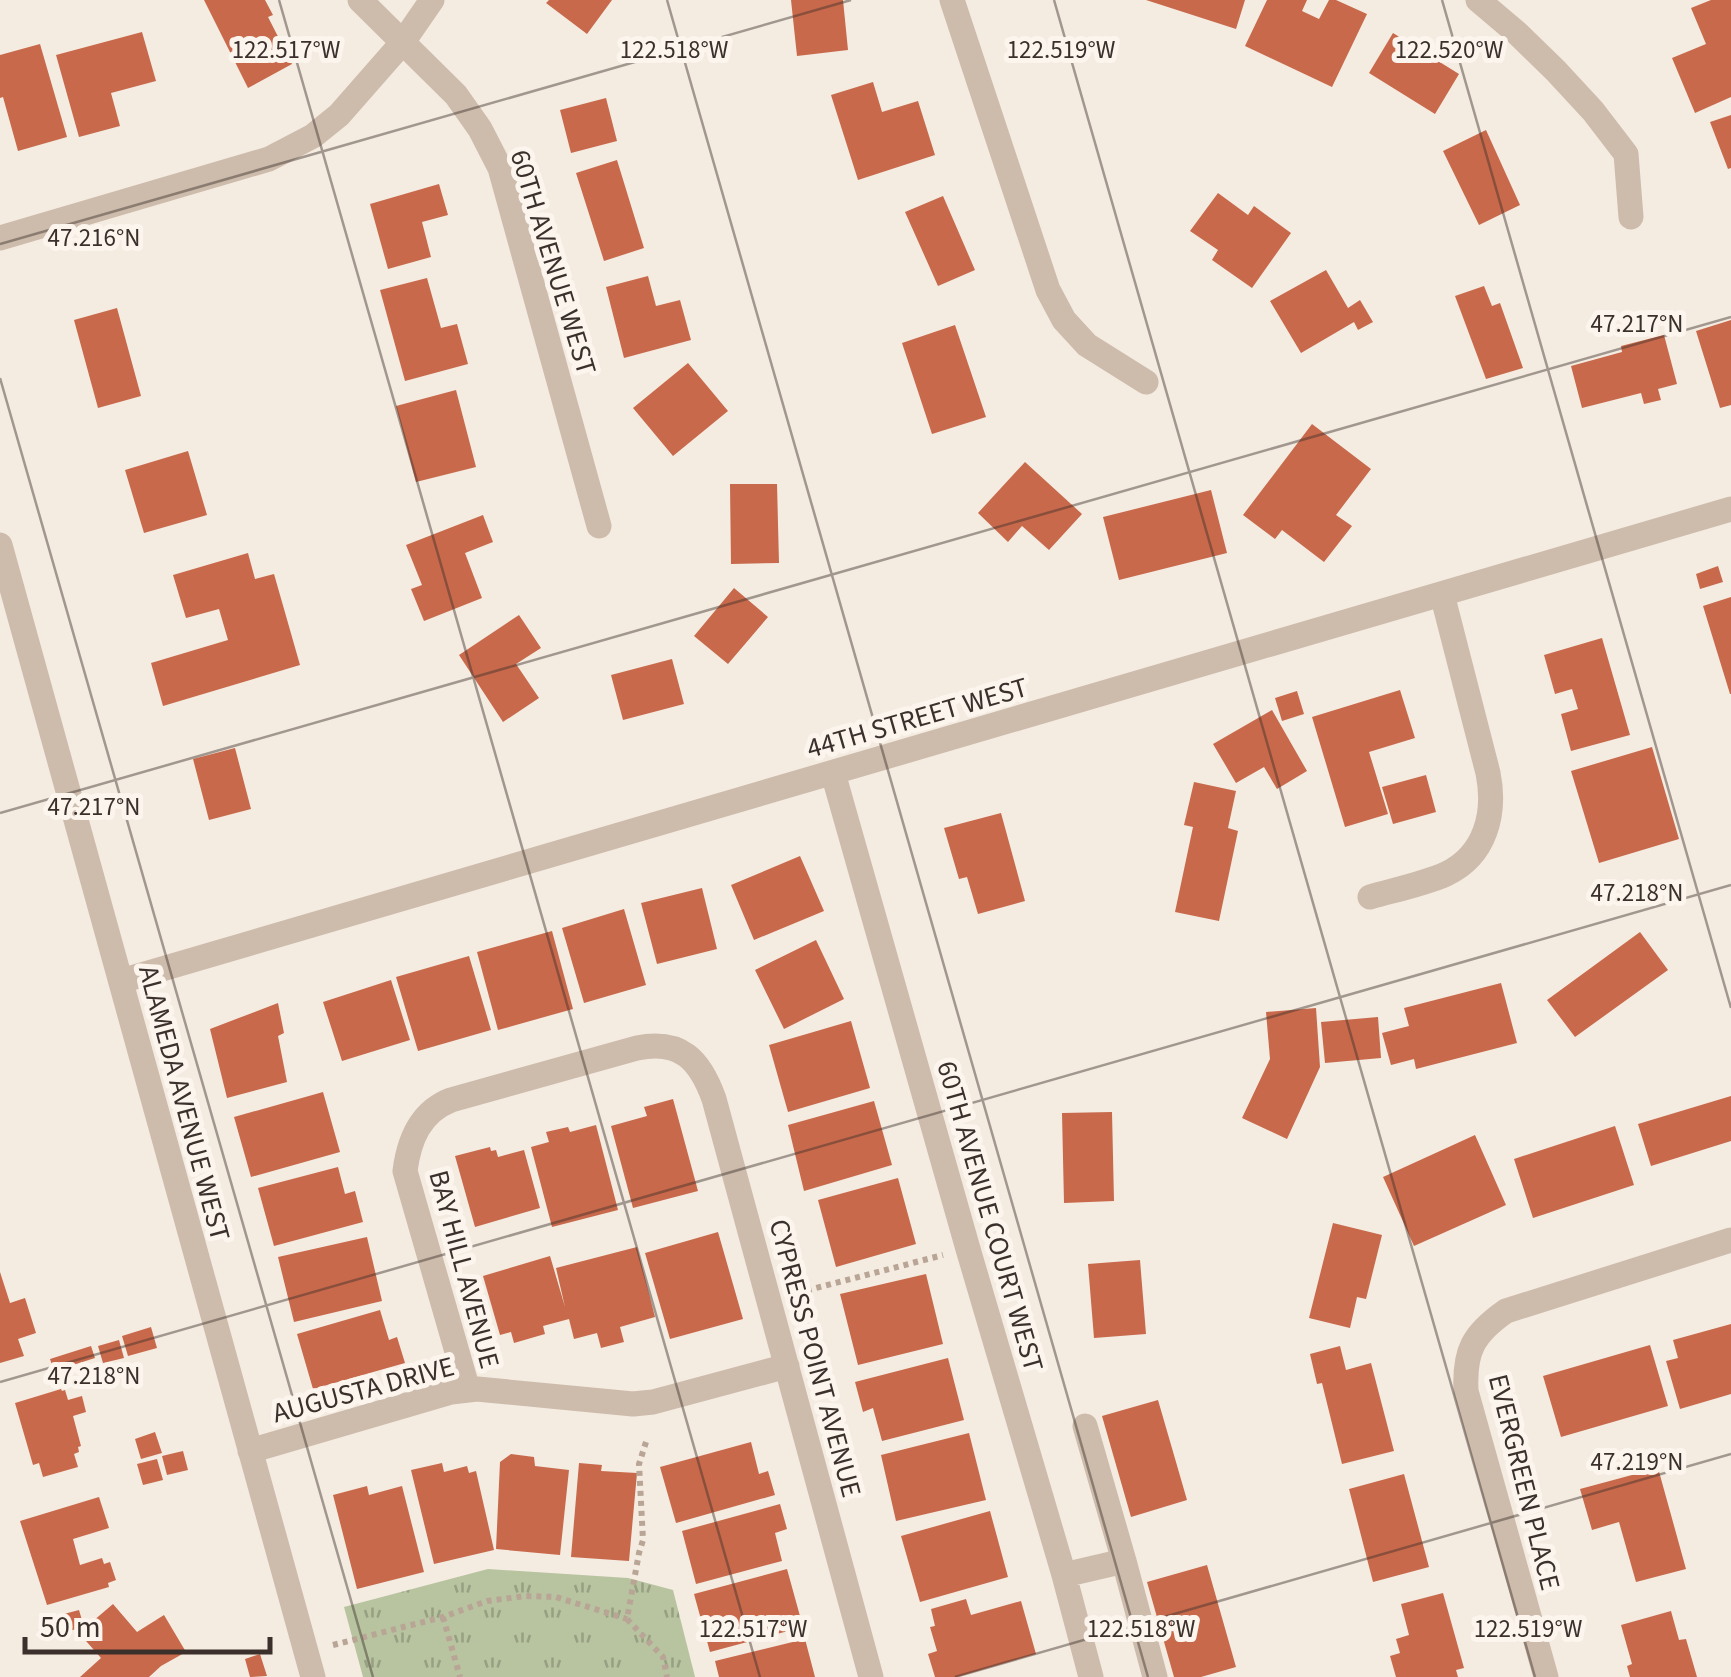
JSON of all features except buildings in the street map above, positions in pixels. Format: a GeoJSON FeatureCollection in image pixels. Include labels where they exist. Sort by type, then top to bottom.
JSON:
{"type":"FeatureCollection","features":[{"type":"Feature","properties":{"kind":"street","name":"60TH AVENUE WEST"},"geometry":{"type":"LineString","coordinates":[[360,0],[456,95],[480,129],[500,168],[599,526]]}},
{"type":"Feature","properties":{"kind":"street"},"geometry":{"type":"LineString","coordinates":[[0,238],[268,158],[313,136],[339,114],[403,42],[432,0]]}},
{"type":"Feature","properties":{"kind":"street"},"geometry":{"type":"LineString","coordinates":[[952,0],[1048,290],[1064,320],[1087,345],[1146,382]]}},
{"type":"Feature","properties":{"kind":"street"},"geometry":{"type":"LineString","coordinates":[[1478,0],[1556,71],[1626,154],[1631,217]]}},
{"type":"Feature","properties":{"kind":"street","name":"44TH STREET WEST"},"geometry":{"type":"LineString","coordinates":[[121,981],[1731,509]]}},
{"type":"Feature","properties":{"kind":"street","name":"ALAMEDA AVENUE WEST"},"geometry":{"type":"LineString","coordinates":[[0,545],[310,1664]]}},
{"type":"Feature","properties":{"kind":"street"},"geometry":{"type":"LineString","coordinates":[[1370,897],[1447,874],[1470,856],[1483,838],[1490,817],[1488,773],[1442,594]]}},
{"type":"Feature","properties":{"kind":"street","name":"60TH AVENUE COURT WEST"},"geometry":{"type":"LineString","coordinates":[[833,772],[1091,1677]]}},
{"type":"Feature","properties":{"kind":"street","name":"CYPRESS POINT AVENUE"},"geometry":{"type":"LineString","coordinates":[[431,1112],[450,1100],[652,1046],[664,1045],[692,1059],[701,1070],[714,1099],[872,1677]]}},
{"type":"Feature","properties":{"kind":"street","name":"BAY HILL AVENUE"},"geometry":{"type":"LineString","coordinates":[[431,1112],[418,1125],[405,1171],[468,1390]]}},
{"type":"Feature","properties":{"kind":"street","name":"EVERGREEN PLACE"},"geometry":{"type":"LineString","coordinates":[[1546,1677],[1466,1391],[1465,1367],[1472,1344],[1486,1325],[1506,1311],[1731,1240]]}},
{"type":"Feature","properties":{"kind":"street","name":"AUGUSTA DRIVE"},"geometry":{"type":"LineString","coordinates":[[250,1451],[451,1392],[490,1390],[632,1404],[653,1402],[787,1366]]}},
{"type":"Feature","properties":{"kind":"street"},"geometry":{"type":"LineString","coordinates":[[1085,1426],[1155,1677]]}},
{"type":"Feature","properties":{"kind":"street"},"geometry":{"type":"LineString","coordinates":[[1064,1575],[1124,1561]]}},
{"type":"Feature","properties":{"kind":"path"},"geometry":{"type":"LineString","coordinates":[[797,1293],[968,1249]]}},
{"type":"Feature","properties":{"kind":"path"},"geometry":{"type":"LineString","coordinates":[[627,1619],[643,1540],[639,1464],[646,1442]]}},
{"type":"Feature","properties":{"kind":"path"},"geometry":{"type":"LineString","coordinates":[[310,1664],[487,1601],[556,1597],[627,1619],[663,1657],[667,1677]]}},
{"type":"Feature","properties":{"kind":"path"},"geometry":{"type":"LineString","coordinates":[[443,1617],[460,1677]]}},
{"type":"Feature","properties":{"kind":"green space"},"geometry":{"type":"Polygon","coordinates":[[[488,1569],[628,1578],[673,1590],[695,1677],[363,1677],[344,1607],[488,1569]]]}}]}
